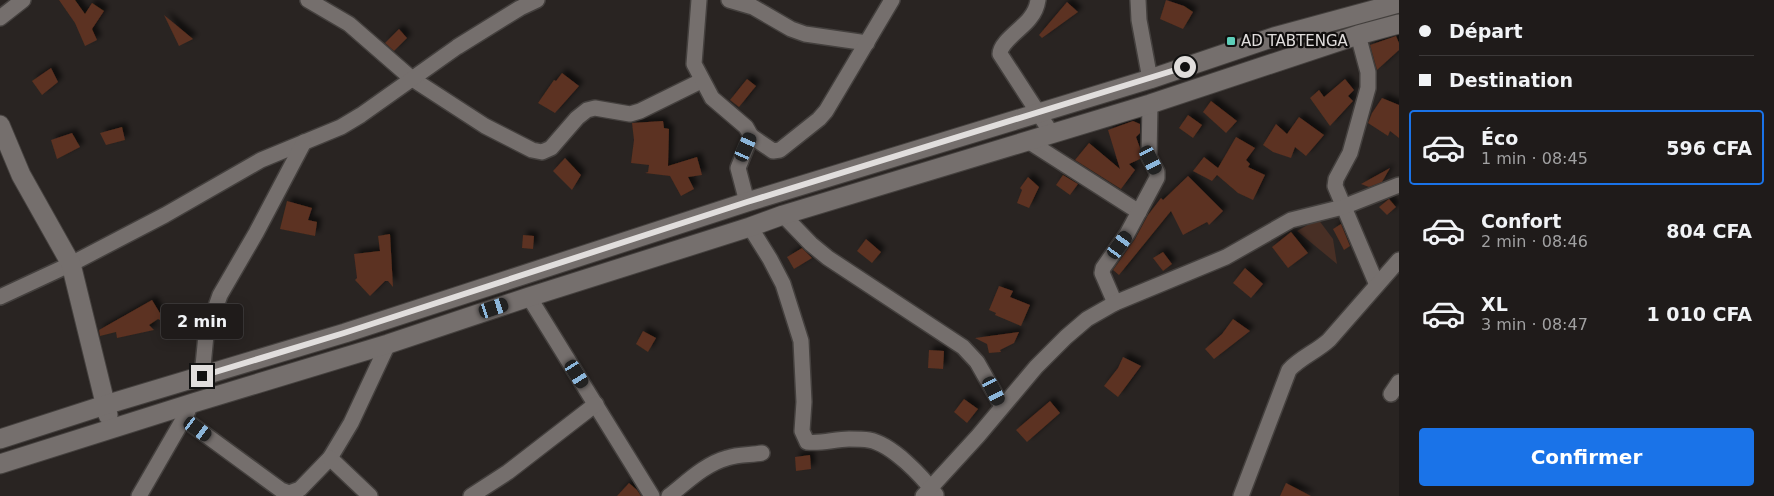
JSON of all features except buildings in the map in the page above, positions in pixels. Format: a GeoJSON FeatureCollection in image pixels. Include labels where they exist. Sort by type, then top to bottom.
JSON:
{"type":"FeatureCollection","features":[{"type":"Feature","properties":{"kind":"street"},"geometry":{"type":"LineString","coordinates":[[0,18],[24,0]]}},
{"type":"Feature","properties":{"kind":"street"},"geometry":{"type":"LineString","coordinates":[[308,0],[348,24],[411,78],[485,126],[532,150],[542,152],[551,148],[577,118],[587,110],[595,108],[630,114],[640,111],[701,80]]}},
{"type":"Feature","properties":{"kind":"street"},"geometry":{"type":"LineString","coordinates":[[0,297],[71,264],[165,215],[261,160],[341,126],[361,115],[411,78],[519,4],[537,0]]}},
{"type":"Feature","properties":{"kind":"street"},"geometry":{"type":"LineString","coordinates":[[699,0],[694,64],[701,80],[712,98],[746,127],[751,136],[773,151],[780,150],[819,119],[840,88],[892,0]]}},
{"type":"Feature","properties":{"kind":"street"},"geometry":{"type":"LineString","coordinates":[[729,0],[753,7],[791,29],[805,34],[867,43]]}},
{"type":"Feature","properties":{"kind":"street"},"geometry":{"type":"LineString","coordinates":[[1038,0],[1036,10],[1004,43],[1000,54],[1052,134]]}},
{"type":"Feature","properties":{"kind":"street"},"geometry":{"type":"LineString","coordinates":[[1138,0],[1138,20],[1150,79]]}},
{"type":"Feature","properties":{"kind":"street"},"geometry":{"type":"LineString","coordinates":[[0,439],[105,405],[344,333],[747,202],[1150,79],[1384,4]]}},
{"type":"Feature","properties":{"kind":"street"},"geometry":{"type":"LineString","coordinates":[[0,464],[112,429],[188,411],[529,297],[783,215],[1150,104],[1358,35],[1399,24]]}},
{"type":"Feature","properties":{"kind":"street"},"geometry":{"type":"LineString","coordinates":[[1358,35],[1368,72],[1368,88],[1350,152],[1335,183],[1377,285]]}},
{"type":"Feature","properties":{"kind":"street"},"geometry":{"type":"LineString","coordinates":[[1115,303],[1102,273],[1103,268],[1127,234],[1158,175],[1149,156],[1150,104]]}},
{"type":"Feature","properties":{"kind":"street"},"geometry":{"type":"LineString","coordinates":[[0,125],[21,175],[71,264],[112,429]]}},
{"type":"Feature","properties":{"kind":"street"},"geometry":{"type":"LineString","coordinates":[[747,202],[738,168],[751,136]]}},
{"type":"Feature","properties":{"kind":"street"},"geometry":{"type":"LineString","coordinates":[[1028,141],[1139,212]]}},
{"type":"Feature","properties":{"kind":"street"},"geometry":{"type":"LineString","coordinates":[[202,376],[206,335],[220,295],[256,233],[304,142]]}},
{"type":"Feature","properties":{"kind":"street"},"geometry":{"type":"LineString","coordinates":[[750,227],[783,284],[800,341],[804,402],[802,431],[807,442],[815,443],[847,439],[869,440],[882,444],[905,462],[930,493],[1002,406],[1066,337],[1087,319],[1115,303],[1226,257],[1291,220],[1344,207],[1399,185]]}},
{"type":"Feature","properties":{"kind":"street"},"geometry":{"type":"LineString","coordinates":[[783,215],[828,258],[963,347],[977,362],[1002,406]]}},
{"type":"Feature","properties":{"kind":"street"},"geometry":{"type":"LineString","coordinates":[[1241,496],[1289,370],[1297,362],[1318,350],[1329,340],[1399,260]]}},
{"type":"Feature","properties":{"kind":"street"},"geometry":{"type":"LineString","coordinates":[[529,297],[652,496]]}},
{"type":"Feature","properties":{"kind":"street"},"geometry":{"type":"LineString","coordinates":[[188,411],[281,490],[289,493],[300,489],[330,458],[351,423],[388,344]]}},
{"type":"Feature","properties":{"kind":"street"},"geometry":{"type":"LineString","coordinates":[[471,496],[508,472],[596,404]]}},
{"type":"Feature","properties":{"kind":"street"},"geometry":{"type":"LineString","coordinates":[[139,496],[188,411]]}},
{"type":"Feature","properties":{"kind":"street"},"geometry":{"type":"LineString","coordinates":[[669,496],[707,467],[718,461],[729,457],[762,453]]}},
{"type":"Feature","properties":{"kind":"street"},"geometry":{"type":"LineString","coordinates":[[330,458],[370,496]]}},
{"type":"Feature","properties":{"kind":"shaded area"},"geometry":{"type":"Polygon","coordinates":[[[1318,219],[1333,239],[1337,264],[1297,231],[1318,219]]]}},
{"type":"Feature","properties":{"kind":"place","name":"AD TABTENGA"},"geometry":{"type":"Point","coordinates":[1231,41]}},
{"type":"Feature","properties":{"kind":"route"},"geometry":{"type":"LineString","coordinates":[[202,376],[344,333],[747,202],[1185,67]]}}]}
